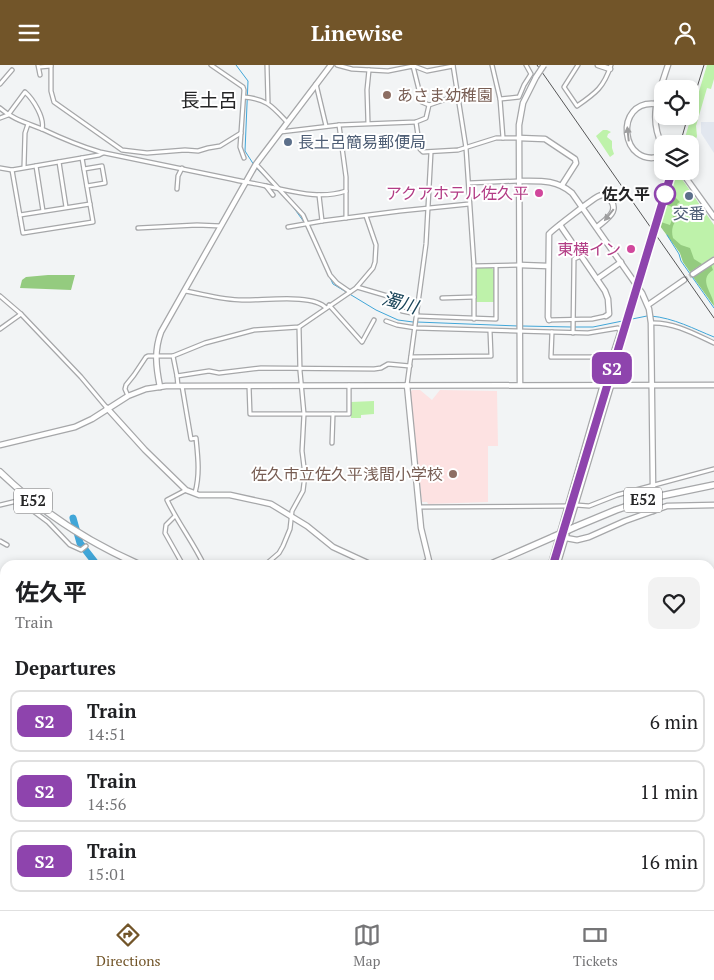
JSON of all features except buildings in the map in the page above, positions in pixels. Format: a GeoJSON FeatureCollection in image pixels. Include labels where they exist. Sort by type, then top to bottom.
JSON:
{"type":"FeatureCollection","features":[{"type":"Feature","properties":{"kind":"highway","name":"E52"},"geometry":{"type":"LineString","coordinates":[[0,472],[34,502],[68,527],[87,539],[130,560]]}},
{"type":"Feature","properties":{"kind":"highway","name":"E52"},"geometry":{"type":"LineString","coordinates":[[500,560],[624,506],[651,498],[714,485]]}},
{"type":"Feature","properties":{"kind":"street"},"geometry":{"type":"LineString","coordinates":[[212,65],[243,87],[245,97],[240,147],[244,158]]}},
{"type":"Feature","properties":{"kind":"street"},"geometry":{"type":"LineString","coordinates":[[267,65],[268,102]]}},
{"type":"Feature","properties":{"kind":"street"},"geometry":{"type":"LineString","coordinates":[[160,387],[156,356],[161,332],[255,167],[279,132],[331,65]]}},
{"type":"Feature","properties":{"kind":"street"},"geometry":{"type":"LineString","coordinates":[[337,65],[352,69],[388,71],[414,65],[426,71],[453,65],[466,148],[469,183],[474,266],[474,319]]}},
{"type":"Feature","properties":{"kind":"street"},"geometry":{"type":"LineString","coordinates":[[374,65],[374,70]]}},
{"type":"Feature","properties":{"kind":"street"},"geometry":{"type":"LineString","coordinates":[[414,65],[422,102],[429,105],[458,95]]}},
{"type":"Feature","properties":{"kind":"street"},"geometry":{"type":"LineString","coordinates":[[492,65],[500,99],[503,138]]}},
{"type":"Feature","properties":{"kind":"street"},"geometry":{"type":"LineString","coordinates":[[500,99],[518,98],[531,74],[526,65]]}},
{"type":"Feature","properties":{"kind":"street"},"geometry":{"type":"LineString","coordinates":[[520,385],[520,114],[523,103],[544,65]]}},
{"type":"Feature","properties":{"kind":"street"},"geometry":{"type":"LineString","coordinates":[[578,65],[564,87],[577,106],[604,84],[611,67],[598,65]]}},
{"type":"Feature","properties":{"kind":"street"},"geometry":{"type":"LineString","coordinates":[[663,80],[668,65]]}},
{"type":"Feature","properties":{"kind":"street"},"geometry":{"type":"LineString","coordinates":[[40,75],[38,66],[51,66],[52,100],[122,150],[147,153],[198,151],[220,146],[241,133]]}},
{"type":"Feature","properties":{"kind":"street"},"geometry":{"type":"LineString","coordinates":[[0,84],[12,70]]}},
{"type":"Feature","properties":{"kind":"street"},"geometry":{"type":"LineString","coordinates":[[368,70],[368,123]]}},
{"type":"Feature","properties":{"kind":"street"},"geometry":{"type":"LineString","coordinates":[[316,84],[326,126]]}},
{"type":"Feature","properties":{"kind":"street"},"geometry":{"type":"LineString","coordinates":[[0,118],[8,115],[25,92],[42,119],[42,129]]}},
{"type":"Feature","properties":{"kind":"street"},"geometry":{"type":"LineString","coordinates":[[245,97],[268,102],[287,122]]}},
{"type":"Feature","properties":{"kind":"street"},"geometry":{"type":"LineString","coordinates":[[654,104],[642,105],[632,113],[627,123],[626,135],[628,142],[637,152],[649,157],[654,157]]}},
{"type":"Feature","properties":{"kind":"street"},"geometry":{"type":"LineString","coordinates":[[279,132],[339,125],[416,122],[426,118],[429,105]]}},
{"type":"Feature","properties":{"kind":"street"},"geometry":{"type":"LineString","coordinates":[[0,109],[8,115],[28,124],[82,146],[104,152],[246,183],[312,195],[346,191]]}},
{"type":"Feature","properties":{"kind":"street"},"geometry":{"type":"LineString","coordinates":[[416,122],[423,152],[458,150],[492,139],[546,139],[575,159],[576,163],[562,185]]}},
{"type":"Feature","properties":{"kind":"street"},"geometry":{"type":"LineString","coordinates":[[24,167],[25,133],[28,124]]}},
{"type":"Feature","properties":{"kind":"street"},"geometry":{"type":"LineString","coordinates":[[339,125],[346,191],[346,218]]}},
{"type":"Feature","properties":{"kind":"street"},"geometry":{"type":"LineString","coordinates":[[121,155],[122,150]]}},
{"type":"Feature","properties":{"kind":"street"},"geometry":{"type":"LineString","coordinates":[[0,168],[12,169],[59,162],[99,155],[104,152]]}},
{"type":"Feature","properties":{"kind":"street"},"geometry":{"type":"LineString","coordinates":[[428,560],[419,507],[407,385],[426,244],[431,152]]}},
{"type":"Feature","properties":{"kind":"street"},"geometry":{"type":"LineString","coordinates":[[12,169],[23,233],[93,222],[82,158]]}},
{"type":"Feature","properties":{"kind":"street"},"geometry":{"type":"LineString","coordinates":[[59,162],[66,207]]}},
{"type":"Feature","properties":{"kind":"street"},"geometry":{"type":"LineString","coordinates":[[36,165],[43,211]]}},
{"type":"Feature","properties":{"kind":"street"},"geometry":{"type":"LineString","coordinates":[[84,169],[102,167],[105,183],[87,186]]}},
{"type":"Feature","properties":{"kind":"street"},"geometry":{"type":"LineString","coordinates":[[255,167],[301,212],[330,275],[337,283],[350,292]]}},
{"type":"Feature","properties":{"kind":"street"},"geometry":{"type":"LineString","coordinates":[[177,189],[178,176],[182,168]]}},
{"type":"Feature","properties":{"kind":"street"},"geometry":{"type":"LineString","coordinates":[[687,180],[714,217]]}},
{"type":"Feature","properties":{"kind":"street"},"geometry":{"type":"LineString","coordinates":[[469,183],[545,181],[562,185],[576,197],[642,293],[648,305],[651,321],[653,487]]}},
{"type":"Feature","properties":{"kind":"street"},"geometry":{"type":"LineString","coordinates":[[267,186],[273,195]]}},
{"type":"Feature","properties":{"kind":"street"},"geometry":{"type":"LineString","coordinates":[[319,195],[322,221]]}},
{"type":"Feature","properties":{"kind":"street"},"geometry":{"type":"LineString","coordinates":[[560,225],[606,291],[609,314],[606,317],[550,320],[548,317],[549,234],[560,225],[583,207],[587,203],[600,195],[609,197],[613,202],[614,210],[597,227]]}},
{"type":"Feature","properties":{"kind":"street"},"geometry":{"type":"LineString","coordinates":[[20,215],[90,204]]}},
{"type":"Feature","properties":{"kind":"street"},"geometry":{"type":"LineString","coordinates":[[288,227],[322,221],[469,204]]}},
{"type":"Feature","properties":{"kind":"street"},"geometry":{"type":"LineString","coordinates":[[128,396],[126,385],[146,357],[173,356],[205,343],[254,330],[300,327],[357,287],[373,268],[375,262],[376,245],[366,216]]}},
{"type":"Feature","properties":{"kind":"street"},"geometry":{"type":"LineString","coordinates":[[138,228],[197,225],[221,226]]}},
{"type":"Feature","properties":{"kind":"street"},"geometry":{"type":"LineString","coordinates":[[573,332],[574,259],[581,256]]}},
{"type":"Feature","properties":{"kind":"street"},"geometry":{"type":"LineString","coordinates":[[693,275],[714,260]]}},
{"type":"Feature","properties":{"kind":"street"},"geometry":{"type":"LineString","coordinates":[[597,279],[621,262]]}},
{"type":"Feature","properties":{"kind":"street"},"geometry":{"type":"LineString","coordinates":[[474,266],[548,266]]}},
{"type":"Feature","properties":{"kind":"street"},"geometry":{"type":"LineString","coordinates":[[357,287],[388,295],[395,300],[402,311],[417,317],[496,319],[496,266]]}},
{"type":"Feature","properties":{"kind":"street"},"geometry":{"type":"LineString","coordinates":[[648,305],[684,281]]}},
{"type":"Feature","properties":{"kind":"street"},"geometry":{"type":"LineString","coordinates":[[184,291],[242,300],[273,298],[316,302],[328,307],[362,342],[374,320]]}},
{"type":"Feature","properties":{"kind":"street"},"geometry":{"type":"LineString","coordinates":[[0,296],[21,314],[81,377],[139,443],[186,490],[194,494],[230,495],[271,504],[340,551],[361,560]]}},
{"type":"Feature","properties":{"kind":"street"},"geometry":{"type":"LineString","coordinates":[[442,299],[474,297]]}},
{"type":"Feature","properties":{"kind":"street"},"geometry":{"type":"LineString","coordinates":[[0,329],[21,314]]}},
{"type":"Feature","properties":{"kind":"street"},"geometry":{"type":"LineString","coordinates":[[386,321],[397,325],[416,327],[490,331],[519,330],[594,333],[618,328],[620,331],[551,560]]}},
{"type":"Feature","properties":{"kind":"street"},"geometry":{"type":"LineString","coordinates":[[651,321],[680,328],[714,343]]}},
{"type":"Feature","properties":{"kind":"street"},"geometry":{"type":"LineString","coordinates":[[270,560],[283,546],[290,529],[291,516],[302,491],[305,475],[302,451],[304,415],[300,368],[300,327]]}},
{"type":"Feature","properties":{"kind":"street"},"geometry":{"type":"LineString","coordinates":[[411,357],[491,356],[490,331]]}},
{"type":"Feature","properties":{"kind":"street"},"geometry":{"type":"LineString","coordinates":[[552,332],[551,357],[612,357]]}},
{"type":"Feature","properties":{"kind":"street"},"geometry":{"type":"LineString","coordinates":[[173,356],[191,439],[196,438],[200,472],[194,494]]}},
{"type":"Feature","properties":{"kind":"street"},"geometry":{"type":"LineString","coordinates":[[177,376],[209,371],[219,373],[261,368],[374,369],[388,364],[410,366]]}},
{"type":"Feature","properties":{"kind":"street"},"geometry":{"type":"LineString","coordinates":[[249,386],[250,414],[304,415],[349,414],[350,385]]}},
{"type":"Feature","properties":{"kind":"street"},"geometry":{"type":"LineString","coordinates":[[559,560],[612,385]]}},
{"type":"Feature","properties":{"kind":"street"},"geometry":{"type":"LineString","coordinates":[[0,445],[75,427],[92,419],[128,396],[160,387],[714,385]]}},
{"type":"Feature","properties":{"kind":"street"},"geometry":{"type":"LineString","coordinates":[[332,443],[333,414]]}},
{"type":"Feature","properties":{"kind":"street"},"geometry":{"type":"LineString","coordinates":[[576,505],[589,507],[610,497],[653,487],[714,469]]}},
{"type":"Feature","properties":{"kind":"street"},"geometry":{"type":"LineString","coordinates":[[186,490],[167,501],[202,560]]}},
{"type":"Feature","properties":{"kind":"street"},"geometry":{"type":"LineString","coordinates":[[0,505],[17,501],[21,502],[48,522],[70,545],[76,549],[85,548]]}},
{"type":"Feature","properties":{"kind":"street"},"geometry":{"type":"LineString","coordinates":[[653,503],[654,511]]}},
{"type":"Feature","properties":{"kind":"street"},"geometry":{"type":"LineString","coordinates":[[566,538],[577,541],[625,521],[669,506],[714,505]]}},
{"type":"Feature","properties":{"kind":"street"},"geometry":{"type":"LineString","coordinates":[[419,507],[567,506]]}},
{"type":"Feature","properties":{"kind":"street"},"geometry":{"type":"LineString","coordinates":[[175,517],[166,525],[165,533],[180,560]]}},
{"type":"Feature","properties":{"kind":"street"},"geometry":{"type":"LineString","coordinates":[[0,541],[7,545]]}},
{"type":"Feature","properties":{"kind":"shaded area"},"geometry":{"type":"Polygon","coordinates":[[[701,122],[714,122],[714,153],[701,133],[701,122]]]}},
{"type":"Feature","properties":{"kind":"shaded area","name":"佐久市立佐久平浅間小学校"},"geometry":{"type":"Polygon","coordinates":[[[412,390],[420,390],[432,400],[440,390],[497,391],[498,446],[488,446],[488,502],[428,504],[427,502],[422,502],[410,393],[412,390]]]}},
{"type":"Feature","properties":{"kind":"green space"},"geometry":{"type":"Polygon","coordinates":[[[707,65],[714,65],[714,79],[711,89],[707,88],[699,116],[699,91],[707,65]]]}},
{"type":"Feature","properties":{"kind":"green space"},"geometry":{"type":"Polygon","coordinates":[[[689,125],[696,125],[697,135],[686,135],[689,125]]]}},
{"type":"Feature","properties":{"kind":"green space"},"geometry":{"type":"Polygon","coordinates":[[[603,130],[611,132],[607,137],[612,141],[614,154],[610,157],[596,136],[603,130]]]}},
{"type":"Feature","properties":{"kind":"green space"},"geometry":{"type":"Polygon","coordinates":[[[674,180],[683,180],[714,225],[714,256],[708,260],[714,262],[714,306],[693,277],[712,264],[705,262],[690,272],[683,262],[680,253],[660,225],[674,180]]]}},
{"type":"Feature","properties":{"kind":"green space"},"geometry":{"type":"Polygon","coordinates":[[[675,197],[680,202],[677,204],[679,210],[683,209],[684,214],[674,224],[672,230],[673,238],[681,245],[690,248],[694,259],[702,264],[690,272],[683,262],[680,253],[660,226],[661,222],[670,225],[676,208],[666,205],[668,198],[675,197]]]}},
{"type":"Feature","properties":{"kind":"green space"},"geometry":{"type":"Polygon","coordinates":[[[711,265],[713,270],[708,274],[706,283],[714,306],[693,277],[711,265]]]}},
{"type":"Feature","properties":{"kind":"green space"},"geometry":{"type":"Polygon","coordinates":[[[477,268],[492,268],[494,270],[494,302],[476,302],[477,268]]]}},
{"type":"Feature","properties":{"kind":"green space"},"geometry":{"type":"Polygon","coordinates":[[[75,275],[71,290],[20,288],[22,280],[26,277],[75,275]]]}},
{"type":"Feature","properties":{"kind":"green space"},"geometry":{"type":"Polygon","coordinates":[[[374,401],[374,414],[361,415],[361,418],[351,418],[351,402],[374,401]]]}},
{"type":"Feature","properties":{"kind":"waterway","name":"濁川"},"geometry":{"type":"LineString","coordinates":[[236,65],[248,81],[245,151],[254,165]]}},
{"type":"Feature","properties":{"kind":"waterway","name":"濁川"},"geometry":{"type":"LineString","coordinates":[[256,168],[273,184]]}},
{"type":"Feature","properties":{"kind":"waterway","name":"濁川"},"geometry":{"type":"LineString","coordinates":[[291,204],[304,222],[333,284],[376,310],[398,320],[413,322]]}},
{"type":"Feature","properties":{"kind":"waterway"},"geometry":{"type":"LineString","coordinates":[[667,235],[679,254],[681,261],[714,308]]}},
{"type":"Feature","properties":{"kind":"waterway","name":"濁川"},"geometry":{"type":"LineString","coordinates":[[575,327],[593,327],[647,316]]}},
{"type":"Feature","properties":{"kind":"waterway","name":"濁川"},"geometry":{"type":"LineString","coordinates":[[651,316],[676,321],[714,337]]}},
{"type":"Feature","properties":{"kind":"waterway","name":"濁川"},"geometry":{"type":"LineString","coordinates":[[417,322],[518,326]]}},
{"type":"Feature","properties":{"kind":"waterway","name":"濁川"},"geometry":{"type":"LineString","coordinates":[[522,326],[571,327]]}},
{"type":"Feature","properties":{"kind":"waterway"},"geometry":{"type":"LineString","coordinates":[[73,518],[80,543],[93,560]]}},
{"type":"Feature","properties":{"kind":"tunnel"},"geometry":{"type":"LineString","coordinates":[[684,280],[693,274]]}},
{"type":"Feature","properties":{"kind":"railway"},"geometry":{"type":"LineString","coordinates":[[537,65],[714,318]]}},
{"type":"Feature","properties":{"kind":"railway"},"geometry":{"type":"LineString","coordinates":[[699,81],[704,65]]}},
{"type":"Feature","properties":{"kind":"railway"},"geometry":{"type":"LineString","coordinates":[[683,135],[685,125]]}},
{"type":"Feature","properties":{"kind":"railway"},"geometry":{"type":"LineString","coordinates":[[555,560],[669,180]]}},
{"type":"Feature","properties":{"kind":"train","name":"S2"},"geometry":{"type":"LineString","coordinates":[[555,560],[669,180]]}},
{"type":"Feature","properties":{"kind":"place","name":"あさま幼稚園"},"geometry":{"type":"Point","coordinates":[387,95]}},
{"type":"Feature","properties":{"kind":"place","name":"長土呂簡易郵便局"},"geometry":{"type":"Point","coordinates":[288,142]}},
{"type":"Feature","properties":{"kind":"place","name":"アクアホテル佐久平"},"geometry":{"type":"Point","coordinates":[539,193]}},
{"type":"Feature","properties":{"kind":"place","name":"佐久平"},"geometry":{"type":"Point","coordinates":[665,194]}},
{"type":"Feature","properties":{"kind":"place","name":"交番"},"geometry":{"type":"Point","coordinates":[689,196]}},
{"type":"Feature","properties":{"kind":"place","name":"東横イン"},"geometry":{"type":"Point","coordinates":[631,249]}},
{"type":"Feature","properties":{"kind":"place","name":"佐久市立佐久平浅間小学校"},"geometry":{"type":"Point","coordinates":[453,474]}},
{"type":"Feature","properties":{"kind":"district","name":"長土呂"},"geometry":{"type":"Point","coordinates":[209,100]}}]}
